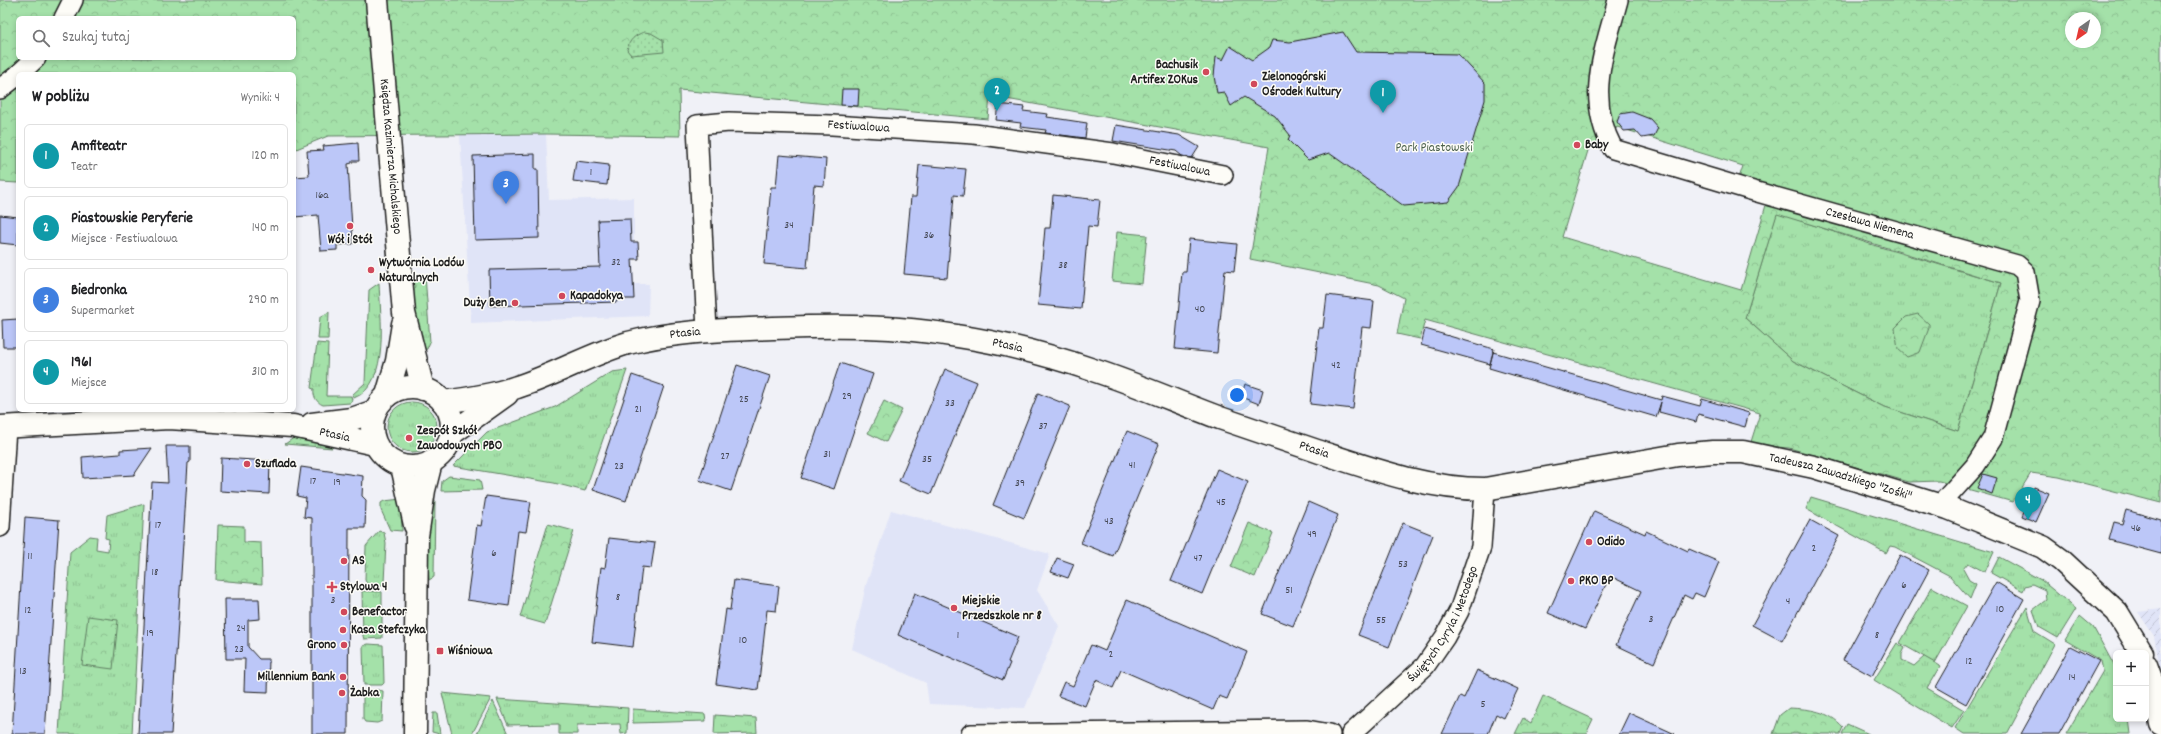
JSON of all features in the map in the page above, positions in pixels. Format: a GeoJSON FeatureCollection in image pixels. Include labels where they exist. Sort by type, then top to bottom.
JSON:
{"type":"FeatureCollection","features":[{"type":"Feature","properties":{"kind":"street"},"geometry":{"type":"LineString","coordinates":[[65,16],[73,0]]}},
{"type":"Feature","properties":{"kind":"street","name":"Księdza Kazimierza Michalskiego"},"geometry":{"type":"LineString","coordinates":[[377,0],[404,313],[424,389]]}},
{"type":"Feature","properties":{"kind":"street","name":"Czesława Niemena"},"geometry":{"type":"LineString","coordinates":[[1618,0],[1600,70],[1597,96],[1605,134],[1613,149],[1750,190],[2017,265],[2025,272],[2030,301],[1993,438],[1975,466],[1940,505]]}},
{"type":"Feature","properties":{"kind":"street"},"geometry":{"type":"LineString","coordinates":[[20,72],[34,60]]}},
{"type":"Feature","properties":{"kind":"street"},"geometry":{"type":"LineString","coordinates":[[0,89],[16,76]]}},
{"type":"Feature","properties":{"kind":"street","name":"Festiwalowa"},"geometry":{"type":"LineString","coordinates":[[707,331],[697,125],[728,122],[832,125],[974,134],[1113,153],[1222,175]]}},
{"type":"Feature","properties":{"kind":"street","name":"Księdza Kazimierza Michalskiego"},"geometry":{"type":"LineString","coordinates":[[381,403],[397,361],[404,313]]}},
{"type":"Feature","properties":{"kind":"street","name":"Ptasia"},"geometry":{"type":"LineString","coordinates":[[443,402],[471,398],[517,388],[599,353],[627,344],[655,338],[707,331],[848,326],[955,335],[1036,353],[1093,370],[1220,418],[1371,468],[1432,485],[1460,489],[1485,489]]}},
{"type":"Feature","properties":{"kind":"street"},"geometry":{"type":"LineString","coordinates":[[411,387],[424,389],[443,402],[450,416],[451,434],[445,450],[431,462],[417,467],[402,466],[387,459],[375,444],[371,429],[381,403],[398,389],[411,387]]}},
{"type":"Feature","properties":{"kind":"street","name":"Ptasia"},"geometry":{"type":"LineString","coordinates":[[451,434],[517,388]]}},
{"type":"Feature","properties":{"kind":"street","name":"Ptasia"},"geometry":{"type":"LineString","coordinates":[[293,426],[352,419],[381,403]]}},
{"type":"Feature","properties":{"kind":"street","name":"Ptasia"},"geometry":{"type":"LineString","coordinates":[[3,427],[169,418],[293,426],[375,444]]}},
{"type":"Feature","properties":{"kind":"street"},"geometry":{"type":"LineString","coordinates":[[0,527],[3,427]]}},
{"type":"Feature","properties":{"kind":"street","name":"Tadeusza Zawadzkiego \"Zośki\""},"geometry":{"type":"LineString","coordinates":[[1485,489],[1678,455],[1743,452],[1814,467],[1940,505],[1987,522],[2044,547],[2061,560],[2117,612],[2140,650]]}},
{"type":"Feature","properties":{"kind":"street"},"geometry":{"type":"LineString","coordinates":[[415,734],[417,536],[424,490],[431,462]]}},
{"type":"Feature","properties":{"kind":"street"},"geometry":{"type":"LineString","coordinates":[[402,466],[417,536]]}},
{"type":"Feature","properties":{"kind":"street","name":"Świętych Cyryla i Metodego"},"geometry":{"type":"LineString","coordinates":[[1352,734],[1425,666],[1445,637],[1458,611],[1481,547],[1485,489]]}},
{"type":"Feature","properties":{"kind":"street"},"geometry":{"type":"LineString","coordinates":[[2149,673],[2154,687],[2161,724]]}},
{"type":"Feature","properties":{"kind":"street"},"geometry":{"type":"LineString","coordinates":[[971,734],[1307,730],[1330,734]]}},
{"type":"Feature","properties":{"kind":"shaded area"},"geometry":{"type":"Polygon","coordinates":[[[546,134],[549,200],[634,198],[634,284],[649,284],[648,316],[471,323],[460,135],[546,134]]]}},
{"type":"Feature","properties":{"kind":"shaded area","name":"Miejskie Przedszkole nr 8"},"geometry":{"type":"Polygon","coordinates":[[[891,510],[1050,554],[1037,590],[1059,626],[1025,708],[929,704],[926,683],[852,649],[866,585],[891,510]]]}},
{"type":"Feature","properties":{"kind":"shaded area"},"geometry":{"type":"Polygon","coordinates":[[[2161,609],[2161,674],[2154,636],[2138,612],[2161,609]]]}},
{"type":"Feature","properties":{"kind":"green space","name":"Park Piastowski"},"geometry":{"type":"Polygon","coordinates":[[[0,0],[2161,0],[2161,503],[2059,477],[2031,473],[2013,502],[1939,481],[1909,482],[1789,448],[1750,445],[1760,413],[1425,320],[1420,339],[1397,334],[1404,298],[1379,285],[1250,259],[1269,147],[990,96],[988,119],[679,90],[680,136],[546,134],[328,136],[296,149],[296,72],[16,72],[16,183],[0,182],[0,0]],[[1617,127],[1604,148],[1590,144],[1562,237],[1741,290],[1771,188],[1739,178],[1743,166],[1617,127]],[[1777,214],[1745,318],[1793,361],[1882,406],[1958,431],[2001,283],[1777,214]]]}},
{"type":"Feature","properties":{"kind":"green space"},"geometry":{"type":"Polygon","coordinates":[[[644,32],[651,33],[663,40],[664,52],[631,55],[627,50],[629,43],[635,36],[644,32]]]}},
{"type":"Feature","properties":{"kind":"green space"},"geometry":{"type":"Polygon","coordinates":[[[1777,213],[1870,244],[2001,283],[1958,431],[1882,406],[1793,361],[1745,318],[1777,213]]]}},
{"type":"Feature","properties":{"kind":"green space"},"geometry":{"type":"Polygon","coordinates":[[[1117,232],[1147,235],[1142,284],[1112,281],[1117,232]]]}},
{"type":"Feature","properties":{"kind":"green space"},"geometry":{"type":"Polygon","coordinates":[[[425,275],[430,342],[427,349],[421,351],[411,277],[425,275]]]}},
{"type":"Feature","properties":{"kind":"green space"},"geometry":{"type":"Polygon","coordinates":[[[379,283],[381,347],[378,364],[374,378],[366,390],[354,398],[352,395],[365,383],[369,290],[379,283]]]}},
{"type":"Feature","properties":{"kind":"green space"},"geometry":{"type":"Polygon","coordinates":[[[329,312],[328,339],[318,339],[320,317],[329,312]]]}},
{"type":"Feature","properties":{"kind":"green space"},"geometry":{"type":"Polygon","coordinates":[[[1918,314],[1929,324],[1929,328],[1920,352],[1907,357],[1898,349],[1895,328],[1906,317],[1918,314]]]}},
{"type":"Feature","properties":{"kind":"green space"},"geometry":{"type":"Polygon","coordinates":[[[317,343],[328,344],[326,396],[351,396],[352,400],[350,403],[323,405],[318,402],[314,394],[314,389],[311,388],[317,343]]]}},
{"type":"Feature","properties":{"kind":"green space"},"geometry":{"type":"Polygon","coordinates":[[[627,370],[585,491],[554,483],[453,466],[487,432],[555,407],[612,372],[627,370]]]}},
{"type":"Feature","properties":{"kind":"green space"},"geometry":{"type":"Polygon","coordinates":[[[884,401],[902,410],[886,442],[868,433],[884,401]]]}},
{"type":"Feature","properties":{"kind":"green space"},"geometry":{"type":"Polygon","coordinates":[[[407,402],[417,402],[430,409],[437,422],[437,432],[430,445],[417,452],[407,452],[398,448],[391,441],[387,432],[387,422],[391,413],[398,406],[407,402]]]}},
{"type":"Feature","properties":{"kind":"green space"},"geometry":{"type":"Polygon","coordinates":[[[295,437],[340,440],[332,448],[285,444],[295,437]]]}},
{"type":"Feature","properties":{"kind":"green space"},"geometry":{"type":"Polygon","coordinates":[[[449,476],[480,480],[482,490],[441,491],[442,481],[449,476]]]}},
{"type":"Feature","properties":{"kind":"green space"},"geometry":{"type":"Polygon","coordinates":[[[432,497],[435,500],[434,577],[429,580],[426,542],[432,497]]]}},
{"type":"Feature","properties":{"kind":"green space"},"geometry":{"type":"Polygon","coordinates":[[[1811,497],[1994,552],[1985,572],[1968,563],[1963,569],[1969,580],[1976,584],[1970,599],[1950,576],[1895,547],[1890,546],[1886,553],[1806,509],[1811,497]]]}},
{"type":"Feature","properties":{"kind":"green space"},"geometry":{"type":"Polygon","coordinates":[[[401,499],[402,531],[390,530],[381,510],[381,503],[384,501],[401,499]]]}},
{"type":"Feature","properties":{"kind":"green space"},"geometry":{"type":"Polygon","coordinates":[[[144,504],[132,734],[59,734],[70,552],[90,536],[97,537],[96,549],[108,551],[109,539],[105,538],[107,515],[144,504]]]}},
{"type":"Feature","properties":{"kind":"green space"},"geometry":{"type":"Polygon","coordinates":[[[1249,523],[1273,533],[1255,577],[1231,567],[1249,523]]]}},
{"type":"Feature","properties":{"kind":"green space"},"geometry":{"type":"Polygon","coordinates":[[[548,524],[574,531],[545,624],[520,617],[548,524]]]}},
{"type":"Feature","properties":{"kind":"green space"},"geometry":{"type":"Polygon","coordinates":[[[218,525],[244,526],[244,542],[261,543],[262,584],[216,580],[218,525]]]}},
{"type":"Feature","properties":{"kind":"green space"},"geometry":{"type":"Polygon","coordinates":[[[379,531],[384,533],[386,543],[384,582],[382,585],[367,584],[365,580],[366,546],[379,531]]]}},
{"type":"Feature","properties":{"kind":"green space"},"geometry":{"type":"Polygon","coordinates":[[[1999,557],[2041,580],[2076,609],[2058,638],[2039,627],[2033,610],[2046,600],[2045,590],[2032,584],[2025,586],[2023,591],[1991,573],[1999,557]]]}},
{"type":"Feature","properties":{"kind":"green space"},"geometry":{"type":"Polygon","coordinates":[[[1932,587],[1967,606],[1935,663],[1900,643],[1932,587]]]}},
{"type":"Feature","properties":{"kind":"green space"},"geometry":{"type":"Polygon","coordinates":[[[362,591],[382,592],[382,638],[364,639],[362,591]]]}},
{"type":"Feature","properties":{"kind":"green space"},"geometry":{"type":"Polygon","coordinates":[[[2027,607],[2034,631],[2055,644],[2007,734],[1964,734],[1955,728],[2027,607]]]}},
{"type":"Feature","properties":{"kind":"green space"},"geometry":{"type":"Polygon","coordinates":[[[88,616],[118,620],[113,669],[82,665],[88,616]]]}},
{"type":"Feature","properties":{"kind":"green space"},"geometry":{"type":"Polygon","coordinates":[[[2080,616],[2093,627],[2113,664],[2113,722],[2129,722],[2131,734],[2066,734],[2103,671],[2101,661],[2065,640],[2080,616]]]}},
{"type":"Feature","properties":{"kind":"green space"},"geometry":{"type":"Polygon","coordinates":[[[1897,643],[1905,648],[1902,654],[1902,660],[1914,666],[1925,656],[1940,666],[1927,688],[1964,710],[1952,728],[1874,680],[1897,643]]]}},
{"type":"Feature","properties":{"kind":"green space"},"geometry":{"type":"Polygon","coordinates":[[[368,644],[383,645],[384,683],[382,685],[364,685],[363,646],[368,644]]]}},
{"type":"Feature","properties":{"kind":"green space"},"geometry":{"type":"Polygon","coordinates":[[[363,691],[383,691],[382,721],[377,723],[365,722],[363,719],[363,691]]]}},
{"type":"Feature","properties":{"kind":"green space"},"geometry":{"type":"Polygon","coordinates":[[[442,693],[491,698],[472,734],[452,734],[442,693]]]}},
{"type":"Feature","properties":{"kind":"green space"},"geometry":{"type":"Polygon","coordinates":[[[1543,696],[1593,719],[1586,734],[1515,734],[1523,718],[1531,723],[1543,696]]]}},
{"type":"Feature","properties":{"kind":"green space"},"geometry":{"type":"Polygon","coordinates":[[[497,699],[628,708],[627,733],[621,734],[620,724],[577,725],[577,734],[559,734],[559,724],[508,725],[497,699]]]}},
{"type":"Feature","properties":{"kind":"green space"},"geometry":{"type":"Polygon","coordinates":[[[493,701],[508,734],[477,734],[493,701]]]}},
{"type":"Feature","properties":{"kind":"green space"},"geometry":{"type":"Polygon","coordinates":[[[1789,708],[1812,710],[1832,717],[1843,727],[1840,734],[1773,734],[1780,715],[1789,708]]]}},
{"type":"Feature","properties":{"kind":"green space"},"geometry":{"type":"Polygon","coordinates":[[[633,709],[705,714],[706,721],[633,723],[633,709]]]}},
{"type":"Feature","properties":{"kind":"green space"},"geometry":{"type":"Polygon","coordinates":[[[433,713],[437,713],[440,734],[432,732],[433,713]]]}},
{"type":"Feature","properties":{"kind":"green space"},"geometry":{"type":"Polygon","coordinates":[[[715,715],[756,718],[757,733],[714,734],[715,715]]]}},
{"type":"Feature","properties":{"kind":"green space"},"geometry":{"type":"Polygon","coordinates":[[[1847,724],[1869,734],[1842,734],[1847,724]]]}},
{"type":"Feature","properties":{"kind":"building"},"geometry":{"type":"Polygon","coordinates":[[[1343,32],[1356,52],[1458,54],[1485,83],[1485,100],[1459,187],[1448,202],[1404,206],[1329,153],[1308,160],[1288,140],[1290,135],[1275,116],[1244,97],[1231,106],[1224,92],[1217,93],[1214,76],[1216,57],[1223,60],[1230,46],[1252,60],[1269,48],[1272,40],[1290,42],[1343,32]]]}},
{"type":"Feature","properties":{"kind":"building"},"geometry":{"type":"Polygon","coordinates":[[[842,89],[859,89],[858,106],[841,105],[842,89]]]}},
{"type":"Feature","properties":{"kind":"building"},"geometry":{"type":"Polygon","coordinates":[[[998,104],[1024,107],[1023,111],[1048,114],[1047,117],[1087,123],[1085,138],[1045,133],[1046,130],[1020,127],[1021,123],[996,120],[998,104]]]}},
{"type":"Feature","properties":{"kind":"building"},"geometry":{"type":"Polygon","coordinates":[[[1632,112],[1650,119],[1658,128],[1654,136],[1642,138],[1635,130],[1624,131],[1617,122],[1620,114],[1632,112]]]}},
{"type":"Feature","properties":{"kind":"building"},"geometry":{"type":"Polygon","coordinates":[[[1116,125],[1179,135],[1199,147],[1192,158],[1182,156],[1176,151],[1113,141],[1116,125]]]}},
{"type":"Feature","properties":{"kind":"building"},"geometry":{"type":"Polygon","coordinates":[[[358,143],[359,161],[352,161],[352,163],[348,164],[353,244],[337,245],[337,250],[321,251],[318,215],[296,217],[296,177],[309,176],[307,151],[324,150],[323,146],[358,143]]]}},
{"type":"Feature","properties":{"kind":"building"},"geometry":{"type":"Polygon","coordinates":[[[535,154],[535,169],[538,169],[539,238],[475,240],[473,156],[535,154]]]}},
{"type":"Feature","properties":{"kind":"building"},"geometry":{"type":"Polygon","coordinates":[[[779,155],[826,159],[824,186],[814,185],[807,268],[764,264],[771,187],[776,187],[779,155]]]}},
{"type":"Feature","properties":{"kind":"building"},"geometry":{"type":"Polygon","coordinates":[[[576,161],[609,165],[607,185],[573,181],[576,161]]]}},
{"type":"Feature","properties":{"kind":"building"},"geometry":{"type":"Polygon","coordinates":[[[919,165],[966,169],[963,196],[954,195],[947,278],[904,274],[911,197],[916,197],[919,165]]]}},
{"type":"Feature","properties":{"kind":"building"},"geometry":{"type":"Polygon","coordinates":[[[1053,195],[1100,200],[1097,227],[1088,226],[1081,309],[1038,305],[1045,228],[1050,228],[1053,195]]]}},
{"type":"Feature","properties":{"kind":"building"},"geometry":{"type":"Polygon","coordinates":[[[0,215],[16,217],[16,245],[0,243],[0,215]]]}},
{"type":"Feature","properties":{"kind":"building"},"geometry":{"type":"Polygon","coordinates":[[[630,219],[631,242],[638,242],[639,259],[632,259],[634,299],[617,299],[617,302],[490,306],[489,270],[600,267],[598,220],[630,219]]]}},
{"type":"Feature","properties":{"kind":"building"},"geometry":{"type":"Polygon","coordinates":[[[1189,239],[1237,244],[1234,271],[1225,270],[1217,353],[1175,349],[1182,272],[1186,272],[1189,239]]]}},
{"type":"Feature","properties":{"kind":"building"},"geometry":{"type":"Polygon","coordinates":[[[1327,295],[1374,301],[1371,328],[1362,327],[1353,409],[1310,404],[1319,328],[1323,328],[1327,295]]]}},
{"type":"Feature","properties":{"kind":"building"},"geometry":{"type":"Polygon","coordinates":[[[16,319],[16,347],[3,347],[2,320],[16,319]]]}},
{"type":"Feature","properties":{"kind":"building"},"geometry":{"type":"Polygon","coordinates":[[[1425,329],[1494,349],[1490,364],[1421,345],[1425,329]]]}},
{"type":"Feature","properties":{"kind":"building"},"geometry":{"type":"Polygon","coordinates":[[[1493,352],[1661,400],[1662,396],[1700,406],[1702,399],[1749,413],[1745,427],[1698,414],[1696,422],[1659,412],[1661,402],[1656,417],[1489,368],[1493,352]]]}},
{"type":"Feature","properties":{"kind":"building"},"geometry":{"type":"Polygon","coordinates":[[[840,363],[873,374],[834,489],[801,478],[840,363]]]}},
{"type":"Feature","properties":{"kind":"building"},"geometry":{"type":"Polygon","coordinates":[[[737,365],[770,376],[731,491],[699,480],[737,365]]]}},
{"type":"Feature","properties":{"kind":"building"},"geometry":{"type":"Polygon","coordinates":[[[945,369],[977,382],[931,494],[899,481],[945,369]]]}},
{"type":"Feature","properties":{"kind":"building"},"geometry":{"type":"Polygon","coordinates":[[[632,375],[664,386],[626,501],[593,490],[632,375]]]}},
{"type":"Feature","properties":{"kind":"building"},"geometry":{"type":"Polygon","coordinates":[[[1245,384],[1263,390],[1259,404],[1241,397],[1245,384]]]}},
{"type":"Feature","properties":{"kind":"building"},"geometry":{"type":"Polygon","coordinates":[[[1038,393],[1070,406],[1024,518],[993,505],[1038,393]]]}},
{"type":"Feature","properties":{"kind":"building"},"geometry":{"type":"Polygon","coordinates":[[[1127,431],[1159,444],[1113,556],[1081,543],[1127,431]]]}},
{"type":"Feature","properties":{"kind":"building"},"geometry":{"type":"Polygon","coordinates":[[[166,446],[190,446],[171,734],[138,734],[152,482],[168,483],[166,446]]]}},
{"type":"Feature","properties":{"kind":"building"},"geometry":{"type":"Polygon","coordinates":[[[152,448],[134,475],[83,478],[82,457],[120,454],[120,450],[152,448]]]}},
{"type":"Feature","properties":{"kind":"building"},"geometry":{"type":"Polygon","coordinates":[[[221,458],[270,461],[269,494],[220,491],[221,458]]]}},
{"type":"Feature","properties":{"kind":"building"},"geometry":{"type":"Polygon","coordinates":[[[301,467],[363,476],[362,496],[366,500],[365,528],[349,528],[348,734],[312,734],[312,518],[304,517],[306,498],[297,496],[301,467]]]}},
{"type":"Feature","properties":{"kind":"building"},"geometry":{"type":"Polygon","coordinates":[[[1217,469],[1248,482],[1202,594],[1171,581],[1217,469]]]}},
{"type":"Feature","properties":{"kind":"building"},"geometry":{"type":"Polygon","coordinates":[[[1983,474],[1997,478],[1992,494],[1977,488],[1983,474]]]}},
{"type":"Feature","properties":{"kind":"building"},"geometry":{"type":"Polygon","coordinates":[[[2034,487],[2049,493],[2036,522],[2022,516],[2034,487]]]}},
{"type":"Feature","properties":{"kind":"building"},"geometry":{"type":"Polygon","coordinates":[[[486,496],[531,502],[526,532],[518,531],[509,606],[467,600],[477,525],[481,526],[486,496]]]}},
{"type":"Feature","properties":{"kind":"building"},"geometry":{"type":"Polygon","coordinates":[[[1308,502],[1338,515],[1293,626],[1262,614],[1308,502]]]}},
{"type":"Feature","properties":{"kind":"building"},"geometry":{"type":"Polygon","coordinates":[[[2126,510],[2161,520],[2161,554],[2109,540],[2114,522],[2122,524],[2126,510]]]}},
{"type":"Feature","properties":{"kind":"building"},"geometry":{"type":"Polygon","coordinates":[[[1594,511],[1645,534],[1646,531],[1688,551],[1689,549],[1719,562],[1704,597],[1695,593],[1692,599],[1684,595],[1654,663],[1616,645],[1641,591],[1610,576],[1585,629],[1548,613],[1594,511]]]}},
{"type":"Feature","properties":{"kind":"building"},"geometry":{"type":"Polygon","coordinates":[[[25,517],[59,520],[45,734],[12,734],[25,517]]]}},
{"type":"Feature","properties":{"kind":"building"},"geometry":{"type":"Polygon","coordinates":[[[1810,520],[1839,536],[1782,641],[1752,625],[1810,520]]]}},
{"type":"Feature","properties":{"kind":"building"},"geometry":{"type":"Polygon","coordinates":[[[1403,523],[1433,535],[1389,647],[1358,635],[1403,523]]]}},
{"type":"Feature","properties":{"kind":"building"},"geometry":{"type":"Polygon","coordinates":[[[609,538],[655,543],[651,568],[642,567],[633,647],[592,642],[601,567],[605,568],[609,538]]]}},
{"type":"Feature","properties":{"kind":"building"},"geometry":{"type":"Polygon","coordinates":[[[1900,555],[1929,570],[1872,676],[1843,660],[1900,555]]]}},
{"type":"Feature","properties":{"kind":"building"},"geometry":{"type":"Polygon","coordinates":[[[1057,558],[1074,564],[1068,578],[1051,572],[1057,558]]]}},
{"type":"Feature","properties":{"kind":"building"},"geometry":{"type":"Polygon","coordinates":[[[734,580],[779,586],[776,611],[767,610],[758,690],[716,684],[726,609],[730,610],[734,580]]]}},
{"type":"Feature","properties":{"kind":"building"},"geometry":{"type":"Polygon","coordinates":[[[1996,582],[2024,599],[1966,704],[1936,687],[1996,582]]]}},
{"type":"Feature","properties":{"kind":"building"},"geometry":{"type":"Polygon","coordinates":[[[915,593],[1018,637],[1008,662],[1010,663],[1003,680],[898,635],[915,593]]]}},
{"type":"Feature","properties":{"kind":"building"},"geometry":{"type":"Polygon","coordinates":[[[225,599],[259,599],[260,619],[248,620],[248,647],[259,659],[269,659],[268,692],[244,691],[245,659],[226,659],[225,599]]]}},
{"type":"Feature","properties":{"kind":"building"},"geometry":{"type":"Polygon","coordinates":[[[1127,600],[1247,652],[1227,699],[1219,696],[1213,710],[1121,670],[1113,688],[1096,680],[1085,706],[1058,696],[1064,682],[1073,686],[1091,645],[1105,651],[1127,600]]]}},
{"type":"Feature","properties":{"kind":"building"},"geometry":{"type":"Polygon","coordinates":[[[2070,646],[2099,661],[2059,734],[2021,734],[2070,646]]]}},
{"type":"Feature","properties":{"kind":"building"},"geometry":{"type":"Polygon","coordinates":[[[1477,670],[1518,689],[1504,718],[1496,714],[1488,734],[1442,734],[1460,696],[1464,698],[1477,670]]]}},
{"type":"Feature","properties":{"kind":"building"},"geometry":{"type":"Polygon","coordinates":[[[1629,713],[1675,734],[1619,734],[1629,713]]]}},
{"type":"Feature","properties":{"kind":"place","name":"Bachusik Artifex ZOKus"},"geometry":{"type":"Point","coordinates":[1206,72]}},
{"type":"Feature","properties":{"kind":"place","name":"Zielonogórski Ośrodek Kultury"},"geometry":{"type":"Point","coordinates":[1254,84]}},
{"type":"Feature","properties":{"kind":"place","name":"Piastowskie Peryferie"},"geometry":{"type":"Point","coordinates":[997,111]}},
{"type":"Feature","properties":{"kind":"place","name":"Amfiteatr"},"geometry":{"type":"Point","coordinates":[1383,113]}},
{"type":"Feature","properties":{"kind":"place","name":"Baby"},"geometry":{"type":"Point","coordinates":[1577,145]}},
{"type":"Feature","properties":{"kind":"place","name":"Biedronka"},"geometry":{"type":"Point","coordinates":[506,204]}},
{"type":"Feature","properties":{"kind":"place","name":"Wół i Stół"},"geometry":{"type":"Point","coordinates":[350,226]}},
{"type":"Feature","properties":{"kind":"place","name":"Wytwórnia Lodów Naturalnych"},"geometry":{"type":"Point","coordinates":[371,270]}},
{"type":"Feature","properties":{"kind":"place","name":"Kapadokya"},"geometry":{"type":"Point","coordinates":[562,296]}},
{"type":"Feature","properties":{"kind":"place","name":"Duży Ben"},"geometry":{"type":"Point","coordinates":[515,303]}},
{"type":"Feature","properties":{"kind":"place","name":"Zespół Szkół Zawodowych PBO"},"geometry":{"type":"Point","coordinates":[409,438]}},
{"type":"Feature","properties":{"kind":"place","name":"Szuflada"},"geometry":{"type":"Point","coordinates":[247,464]}},
{"type":"Feature","properties":{"kind":"place","name":"1961"},"geometry":{"type":"Point","coordinates":[2028,520]}},
{"type":"Feature","properties":{"kind":"place","name":"Odido"},"geometry":{"type":"Point","coordinates":[1589,542]}},
{"type":"Feature","properties":{"kind":"place","name":"AS"},"geometry":{"type":"Point","coordinates":[344,561]}},
{"type":"Feature","properties":{"kind":"place","name":"PKO BP"},"geometry":{"type":"Point","coordinates":[1571,581]}},
{"type":"Feature","properties":{"kind":"place","name":"Stylowa 4"},"geometry":{"type":"Point","coordinates":[332,587]}},
{"type":"Feature","properties":{"kind":"place","name":"Miejskie Przedszkole nr 8"},"geometry":{"type":"Point","coordinates":[954,608]}},
{"type":"Feature","properties":{"kind":"place","name":"Benefactor"},"geometry":{"type":"Point","coordinates":[344,612]}},
{"type":"Feature","properties":{"kind":"place","name":"Kasa Stefczyka"},"geometry":{"type":"Point","coordinates":[343,630]}},
{"type":"Feature","properties":{"kind":"place","name":"Grono"},"geometry":{"type":"Point","coordinates":[344,645]}},
{"type":"Feature","properties":{"kind":"place","name":"Wiśniowa"},"geometry":{"type":"Point","coordinates":[440,651]}},
{"type":"Feature","properties":{"kind":"place","name":"Millennium Bank"},"geometry":{"type":"Point","coordinates":[343,677]}},
{"type":"Feature","properties":{"kind":"place","name":"Żabka"},"geometry":{"type":"Point","coordinates":[342,693]}}]}
